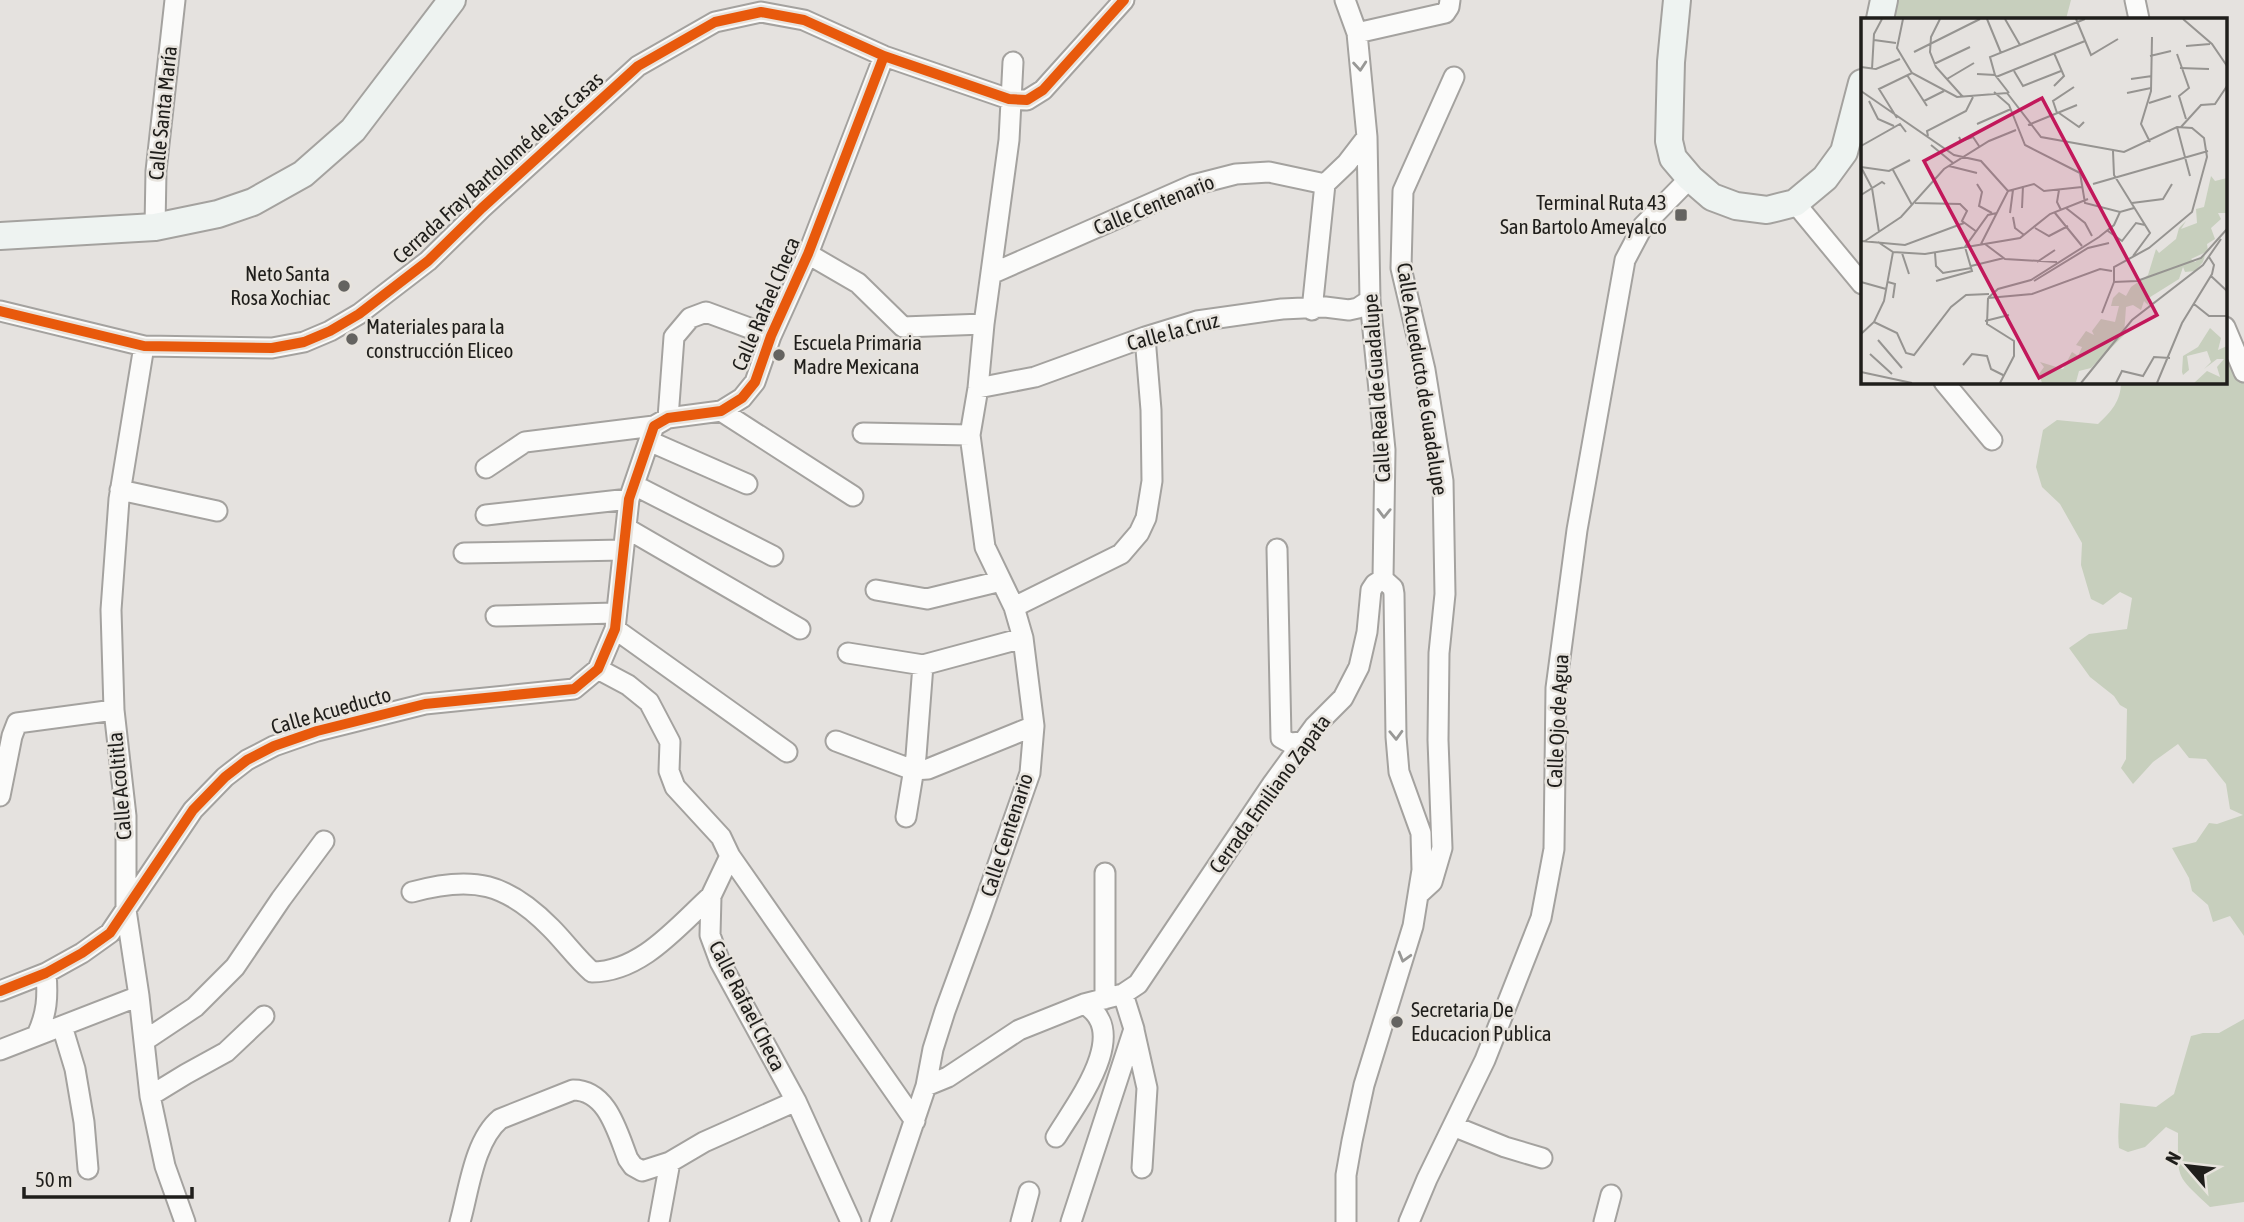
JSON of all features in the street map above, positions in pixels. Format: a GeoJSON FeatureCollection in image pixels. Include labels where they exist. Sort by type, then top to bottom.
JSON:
{"type":"FeatureCollection","features":[{"type":"Feature","properties":{"kind":"street","name":"Calle Santa María"},"geometry":{"type":"LineString","coordinates":[[155,227],[156,172],[175,0]]}},
{"type":"Feature","properties":{"kind":"street"},"geometry":{"type":"LineString","coordinates":[[0,236],[155,227],[218,214],[253,202],[303,174],[353,130],[452,0]]}},
{"type":"Feature","properties":{"kind":"street"},"geometry":{"type":"LineString","coordinates":[[1009,99],[1027,100],[1043,90],[1124,0]]}},
{"type":"Feature","properties":{"kind":"street","name":"Calle Real de Guadalupe"},"geometry":{"type":"LineString","coordinates":[[1345,0],[1357,33],[1367,137],[1370,300],[1385,450],[1383,579],[1393,588],[1394,594],[1399,772],[1421,834],[1422,870],[1413,926],[1364,1085],[1346,1175],[1346,1222]]}},
{"type":"Feature","properties":{"kind":"street"},"geometry":{"type":"LineString","coordinates":[[1677,0],[1671,62],[1669,141],[1674,158],[1690,178],[1712,197],[1736,206],[1767,210],[1795,203],[1825,178],[1844,152],[1861,90]]}},
{"type":"Feature","properties":{"kind":"street"},"geometry":{"type":"LineString","coordinates":[[1880,18],[1884,0]]}},
{"type":"Feature","properties":{"kind":"street"},"geometry":{"type":"LineString","coordinates":[[2136,0],[2139,18]]}},
{"type":"Feature","properties":{"kind":"street"},"geometry":{"type":"LineString","coordinates":[[1357,33],[1447,7]]}},
{"type":"Feature","properties":{"kind":"street","name":"Cerrada Fray Bartolomé de las Casas"},"geometry":{"type":"LineString","coordinates":[[0,311],[144,346],[272,348],[304,342],[359,314],[428,261],[638,66],[715,22],[761,12],[804,20],[884,56],[1009,99]]}},
{"type":"Feature","properties":{"kind":"street","name":"Calle Rafael Checa"},"geometry":{"type":"LineString","coordinates":[[722,411],[742,398],[755,382],[771,336],[808,254],[884,56]]}},
{"type":"Feature","properties":{"kind":"street","name":"Calle Centenario"},"geometry":{"type":"LineString","coordinates":[[880,1222],[926,1086],[933,1049],[945,1011],[1030,773],[1034,726],[1023,638],[1014,607],[985,547],[970,435],[1009,141],[1009,99],[1013,62]]}},
{"type":"Feature","properties":{"kind":"street","name":"Calle Acueducto de Guadalupe"},"geometry":{"type":"LineString","coordinates":[[1419,893],[1432,882],[1442,848],[1438,740],[1439,653],[1445,594],[1443,481],[1426,370],[1401,268],[1403,191],[1454,77]]}},
{"type":"Feature","properties":{"kind":"street"},"geometry":{"type":"LineString","coordinates":[[1312,310],[1325,184],[1347,163],[1367,137]]}},
{"type":"Feature","properties":{"kind":"street","name":"Calle Centenario"},"geometry":{"type":"LineString","coordinates":[[991,274],[1146,205],[1203,183],[1236,174],[1269,172],[1325,184]]}},
{"type":"Feature","properties":{"kind":"street","name":"Calle Ojo de Agua"},"geometry":{"type":"LineString","coordinates":[[1409,1222],[1485,1060],[1541,918],[1554,849],[1556,688],[1577,530],[1625,260],[1643,226],[1690,178]]}},
{"type":"Feature","properties":{"kind":"street"},"geometry":{"type":"LineString","coordinates":[[1795,203],[1861,282]]}},
{"type":"Feature","properties":{"kind":"street"},"geometry":{"type":"LineString","coordinates":[[808,254],[858,283],[903,327],[984,324]]}},
{"type":"Feature","properties":{"kind":"street","name":"Calle la Cruz"},"geometry":{"type":"LineString","coordinates":[[978,388],[1035,377],[1198,321],[1282,309],[1312,310],[1325,307],[1349,310],[1370,300]]}},
{"type":"Feature","properties":{"kind":"street"},"geometry":{"type":"LineString","coordinates":[[771,336],[706,312],[690,318],[674,337],[657,428],[632,492],[615,621],[598,669],[628,685],[649,702],[670,741],[669,771],[676,787],[721,836],[730,856],[915,1121]]}},
{"type":"Feature","properties":{"kind":"street"},"geometry":{"type":"LineString","coordinates":[[2226,329],[2244,372]]}},
{"type":"Feature","properties":{"kind":"street"},"geometry":{"type":"LineString","coordinates":[[1014,607],[1121,554],[1139,533],[1146,518],[1152,481],[1151,410],[1145,337]]}},
{"type":"Feature","properties":{"kind":"street","name":"Calle Acoltitla"},"geometry":{"type":"LineString","coordinates":[[144,346],[120,490],[111,610],[114,710],[126,816],[126,909],[150,1096],[165,1166],[184,1222]]}},
{"type":"Feature","properties":{"kind":"street"},"geometry":{"type":"LineString","coordinates":[[1945,383],[1992,440]]}},
{"type":"Feature","properties":{"kind":"street"},"geometry":{"type":"LineString","coordinates":[[486,468],[525,442],[657,428],[722,411],[853,496]]}},
{"type":"Feature","properties":{"kind":"street"},"geometry":{"type":"LineString","coordinates":[[657,428],[747,484]]}},
{"type":"Feature","properties":{"kind":"street"},"geometry":{"type":"LineString","coordinates":[[863,433],[970,435]]}},
{"type":"Feature","properties":{"kind":"street"},"geometry":{"type":"LineString","coordinates":[[120,490],[217,511]]}},
{"type":"Feature","properties":{"kind":"street"},"geometry":{"type":"LineString","coordinates":[[486,515],[632,492],[773,556]]}},
{"type":"Feature","properties":{"kind":"street"},"geometry":{"type":"LineString","coordinates":[[626,528],[800,629]]}},
{"type":"Feature","properties":{"kind":"street"},"geometry":{"type":"LineString","coordinates":[[1276,549],[1281,738],[1290,743],[1303,742]]}},
{"type":"Feature","properties":{"kind":"street"},"geometry":{"type":"LineString","coordinates":[[464,553],[624,550]]}},
{"type":"Feature","properties":{"kind":"street","name":"Cerrada Emiliano Zapata"},"geometry":{"type":"LineString","coordinates":[[926,1086],[948,1077],[1019,1030],[1084,1004],[1114,996],[1138,984],[1303,742],[1343,698],[1359,667],[1367,632],[1371,590],[1383,579]]}},
{"type":"Feature","properties":{"kind":"street"},"geometry":{"type":"LineString","coordinates":[[876,590],[927,599],[1001,581]]}},
{"type":"Feature","properties":{"kind":"street"},"geometry":{"type":"LineString","coordinates":[[496,615],[615,621],[787,752]]}},
{"type":"Feature","properties":{"kind":"street"},"geometry":{"type":"LineString","coordinates":[[848,653],[923,665],[1023,638]]}},
{"type":"Feature","properties":{"kind":"street"},"geometry":{"type":"LineString","coordinates":[[906,817],[923,665]]}},
{"type":"Feature","properties":{"kind":"street","name":"Calle Acueducto"},"geometry":{"type":"LineString","coordinates":[[0,991],[46,973],[82,953],[110,933],[193,810],[225,777],[247,760],[274,746],[317,731],[425,704],[574,689],[598,669]]}},
{"type":"Feature","properties":{"kind":"street"},"geometry":{"type":"LineString","coordinates":[[0,796],[17,723],[114,710]]}},
{"type":"Feature","properties":{"kind":"street"},"geometry":{"type":"LineString","coordinates":[[836,741],[913,770],[928,769],[1034,726]]}},
{"type":"Feature","properties":{"kind":"street"},"geometry":{"type":"LineString","coordinates":[[144,1041],[195,1007],[235,967],[324,841]]}},
{"type":"Feature","properties":{"kind":"street","name":"Calle Rafael Checa"},"geometry":{"type":"LineString","coordinates":[[730,856],[711,896],[710,935],[720,962],[796,1101],[851,1222]]}},
{"type":"Feature","properties":{"kind":"street"},"geometry":{"type":"LineString","coordinates":[[1105,873],[1114,996],[1134,1029],[1147,1088],[1142,1168]]}},
{"type":"Feature","properties":{"kind":"street"},"geometry":{"type":"LineString","coordinates":[[412,892],[436,885],[500,889],[522,902],[551,928],[592,972],[608,972],[625,967],[649,952],[711,896]]}},
{"type":"Feature","properties":{"kind":"street"},"geometry":{"type":"LineString","coordinates":[[37,1035],[45,1018],[48,999],[46,973]]}},
{"type":"Feature","properties":{"kind":"street"},"geometry":{"type":"LineString","coordinates":[[0,1050],[139,996]]}},
{"type":"Feature","properties":{"kind":"street"},"geometry":{"type":"LineString","coordinates":[[1056,1137],[1100,1063],[1103,1045],[1101,1023],[1094,1010],[1084,1004]]}},
{"type":"Feature","properties":{"kind":"street"},"geometry":{"type":"LineString","coordinates":[[150,1096],[226,1052],[264,1016]]}},
{"type":"Feature","properties":{"kind":"street"},"geometry":{"type":"LineString","coordinates":[[62,1026],[75,1069],[85,1122],[88,1169]]}},
{"type":"Feature","properties":{"kind":"street"},"geometry":{"type":"LineString","coordinates":[[1070,1222],[1134,1029]]}},
{"type":"Feature","properties":{"kind":"street"},"geometry":{"type":"LineString","coordinates":[[460,1222],[481,1143],[490,1127],[500,1119],[573,1090],[586,1090],[604,1104],[628,1159],[638,1170],[646,1171],[796,1101]]}},
{"type":"Feature","properties":{"kind":"street"},"geometry":{"type":"LineString","coordinates":[[1453,1126],[1542,1158]]}},
{"type":"Feature","properties":{"kind":"street"},"geometry":{"type":"LineString","coordinates":[[659,1222],[670,1162]]}},
{"type":"Feature","properties":{"kind":"street"},"geometry":{"type":"LineString","coordinates":[[1021,1222],[1030,1192]]}},
{"type":"Feature","properties":{"kind":"street"},"geometry":{"type":"LineString","coordinates":[[1604,1222],[1611,1195]]}},
{"type":"Feature","properties":{"kind":"green space"},"geometry":{"type":"Polygon","coordinates":[[[1890,0],[2071,0],[2066,18],[1886,18],[1890,0]]]}},
{"type":"Feature","properties":{"kind":"green space"},"geometry":{"type":"Polygon","coordinates":[[[2226,332],[2244,343],[2244,936],[2230,916],[2213,922],[2208,905],[2192,891],[2189,878],[2172,848],[2196,842],[2209,823],[2217,824],[2243,815],[2230,809],[2226,784],[2206,759],[2189,758],[2178,744],[2153,762],[2133,784],[2121,768],[2126,759],[2127,709],[2090,677],[2069,648],[2089,634],[2127,629],[2132,598],[2120,592],[2103,605],[2091,599],[2081,565],[2082,543],[2060,504],[2042,487],[2036,467],[2043,430],[2057,420],[2098,424],[2114,406],[2121,383],[2226,383],[2226,332]]]}},
{"type":"Feature","properties":{"kind":"green space"},"geometry":{"type":"Polygon","coordinates":[[[2244,1019],[2244,1202],[2210,1207],[2181,1175],[2178,1133],[2166,1127],[2145,1147],[2128,1152],[2119,1148],[2120,1103],[2156,1107],[2174,1094],[2191,1036],[2219,1033],[2244,1019]]]}},
{"type":"Feature","properties":{"kind":"cycle path"},"geometry":{"type":"LineString","coordinates":[[0,311],[144,346],[272,348],[304,342],[359,314],[428,261],[638,66],[715,22],[761,12],[804,20],[884,56],[1009,99],[1027,100],[1043,90],[1124,0]]}},
{"type":"Feature","properties":{"kind":"cycle path"},"geometry":{"type":"LineString","coordinates":[[0,991],[46,973],[82,953],[110,933],[193,810],[225,777],[247,760],[274,746],[317,731],[425,704],[574,689],[598,669],[615,629],[629,499],[654,426],[668,418],[721,411],[742,398],[755,382],[771,336],[808,254],[884,56]]}},
{"type":"Feature","properties":{"kind":"place","name":"Terminal Ruta 43 San Bartolo Ameyalco"},"geometry":{"type":"Point","coordinates":[1681,215]}},
{"type":"Feature","properties":{"kind":"place","name":"Neto Santa Rosa Xochiac"},"geometry":{"type":"Point","coordinates":[344,286]}},
{"type":"Feature","properties":{"kind":"place","name":"Materiales para la construcción Eliceo"},"geometry":{"type":"Point","coordinates":[352,339]}},
{"type":"Feature","properties":{"kind":"place","name":"Escuela Primaria Madre Mexicana"},"geometry":{"type":"Point","coordinates":[779,355]}},
{"type":"Feature","properties":{"kind":"place","name":"Secretaria De Educacion Publica"},"geometry":{"type":"Point","coordinates":[1397,1022]}}]}
